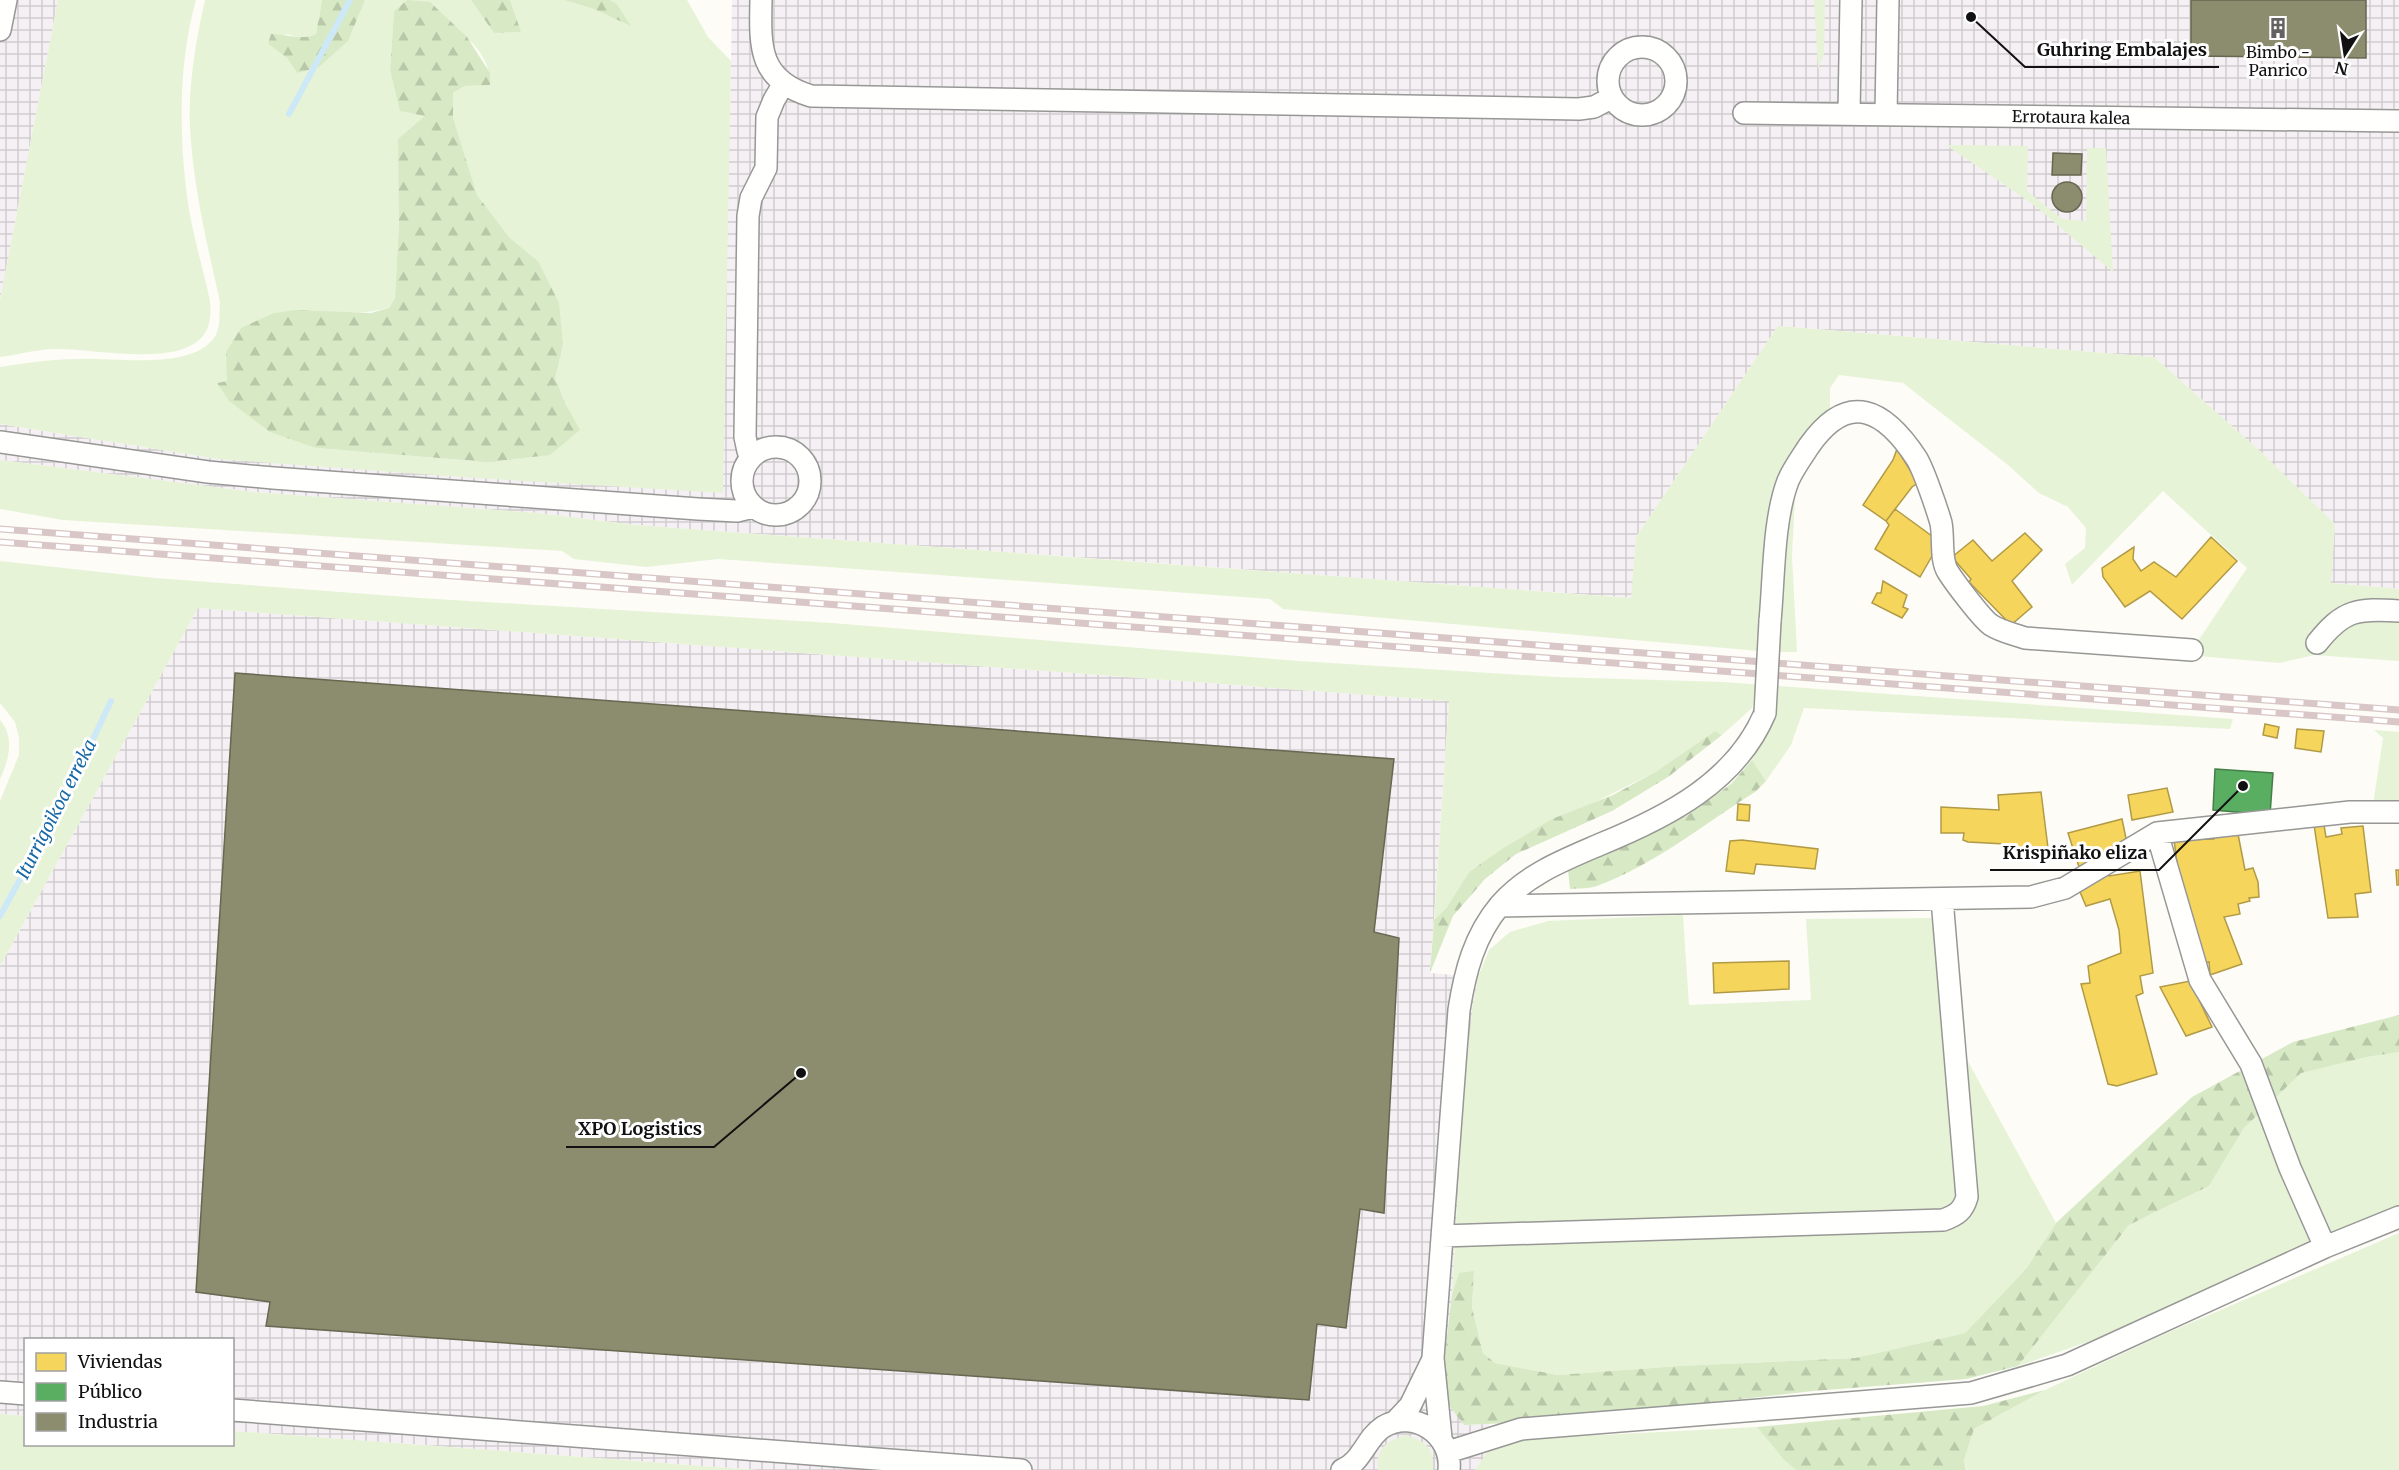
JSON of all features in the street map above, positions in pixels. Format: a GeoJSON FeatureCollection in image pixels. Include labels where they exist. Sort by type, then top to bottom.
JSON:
{"type":"FeatureCollection","features":[{"type":"Feature","properties":{"kind":"street"},"geometry":{"type":"LineString","coordinates":[[0,30],[6,0]]}},
{"type":"Feature","properties":{"kind":"street"},"geometry":{"type":"LineString","coordinates":[[761,0],[762,52],[770,68],[784,83],[798,92],[827,97],[1580,110],[1611,98]]}},
{"type":"Feature","properties":{"kind":"street"},"geometry":{"type":"LineString","coordinates":[[1849,113],[1851,0]]}},
{"type":"Feature","properties":{"kind":"street"},"geometry":{"type":"LineString","coordinates":[[1886,114],[1888,0]]}},
{"type":"Feature","properties":{"kind":"street"},"geometry":{"type":"LineString","coordinates":[[752,456],[745,437],[748,216],[751,198],[766,168],[767,117],[784,83]]}},
{"type":"Feature","properties":{"kind":"street","name":"Errotaura kalea"},"geometry":{"type":"LineString","coordinates":[[1744,113],[2399,121]]}},
{"type":"Feature","properties":{"kind":"street"},"geometry":{"type":"LineString","coordinates":[[1446,1453],[1433,1358],[1459,1010],[1465,974],[1473,951],[1484,928],[1500,906],[1530,879],[1554,864],[1647,825],[1692,799],[1741,755],[1756,734],[1765,713],[1777,538],[1788,481],[1818,434],[1832,419],[1850,412],[1865,411],[1882,419],[1898,433],[1918,461],[1941,522],[1946,570],[1989,624],[2025,638],[2192,650]]}},
{"type":"Feature","properties":{"kind":"street"},"geometry":{"type":"LineString","coordinates":[[0,442],[196,470],[273,478],[718,510],[737,511],[753,507]]}},
{"type":"Feature","properties":{"kind":"street"},"geometry":{"type":"LineString","coordinates":[[778,447],[792,451],[802,460],[809,473],[809,487],[804,500],[794,510],[780,515],[766,514],[753,507],[745,496],[741,482],[744,468],[752,456],[764,449],[778,447]]}},
{"type":"Feature","properties":{"kind":"street"},"geometry":{"type":"LineString","coordinates":[[2317,643],[2333,623],[2348,614],[2377,609],[2399,610]]}},
{"type":"Feature","properties":{"kind":"street"},"geometry":{"type":"LineString","coordinates":[[1500,906],[2031,897],[2065,888],[2157,833],[2350,812],[2399,812]]}},
{"type":"Feature","properties":{"kind":"street"},"geometry":{"type":"LineString","coordinates":[[2157,833],[2200,980],[2251,1064],[2290,1168],[2325,1247]]}},
{"type":"Feature","properties":{"kind":"street"},"geometry":{"type":"LineString","coordinates":[[1442,1236],[1943,1220],[1956,1215],[1963,1209],[1967,1197],[1942,899]]}},
{"type":"Feature","properties":{"kind":"street"},"geometry":{"type":"LineString","coordinates":[[1446,1453],[1521,1430],[1971,1393],[2067,1365],[2325,1247],[2399,1217]]}},
{"type":"Feature","properties":{"kind":"street"},"geometry":{"type":"LineString","coordinates":[[1395,1422],[1410,1406],[1433,1358]]}},
{"type":"Feature","properties":{"kind":"street"},"geometry":{"type":"LineString","coordinates":[[0,1392],[24,1394]]}},
{"type":"Feature","properties":{"kind":"street"},"geometry":{"type":"LineString","coordinates":[[234,1410],[1021,1470]]}},
{"type":"Feature","properties":{"kind":"street"},"geometry":{"type":"LineString","coordinates":[[1342,1470],[1350,1467],[1382,1427],[1395,1422],[1408,1420],[1432,1429],[1446,1453]]}},
{"type":"Feature","properties":{"kind":"street"},"geometry":{"type":"LineString","coordinates":[[1364,1470],[1366,1448]]}},
{"type":"Feature","properties":{"kind":"shaded area"},"geometry":{"type":"Polygon","coordinates":[[[0,0],[58,0],[0,300],[0,0]]]}},
{"type":"Feature","properties":{"kind":"shaded area"},"geometry":{"type":"Polygon","coordinates":[[[732,0],[2399,0],[2399,589],[2330,583],[2335,524],[2262,453],[2154,357],[1778,326],[1636,537],[1632,598],[636,525],[538,513],[254,492],[0,460],[0,424],[218,459],[339,466],[730,125],[732,0]]]}},
{"type":"Feature","properties":{"kind":"shaded area"},"geometry":{"type":"Polygon","coordinates":[[[198,608],[1449,701],[1430,973],[1478,977],[1464,1087],[1452,1295],[1440,1394],[1464,1425],[1488,1424],[1504,1440],[1490,1448],[1475,1470],[757,1470],[234,1431],[234,1338],[24,1338],[24,1416],[0,1414],[0,966],[198,608]]]}},
{"type":"Feature","properties":{"kind":"green space"},"geometry":{"type":"Polygon","coordinates":[[[58,0],[196,0],[186,46],[182,94],[182,141],[188,202],[210,310],[206,332],[191,346],[155,354],[55,349],[0,357],[0,300],[58,0]]]}},
{"type":"Feature","properties":{"kind":"green space"},"geometry":{"type":"Polygon","coordinates":[[[205,0],[322,0],[316,34],[305,39],[286,34],[268,44],[287,58],[297,73],[365,0],[407,0],[471,0],[495,33],[520,32],[510,0],[564,0],[594,9],[616,4],[610,0],[687,0],[708,37],[731,61],[723,493],[218,459],[0,424],[0,367],[68,359],[170,359],[188,355],[203,348],[216,334],[219,326],[220,302],[197,193],[190,127],[191,79],[205,0]],[[407,0],[394,11],[390,69],[426,116],[399,223],[395,298],[389,308],[375,311],[274,313],[227,381],[217,383],[316,448],[489,462],[550,455],[565,403],[555,378],[563,344],[538,261],[510,238],[477,195],[452,118],[452,94],[465,86],[490,85],[488,69],[473,44],[461,33],[407,0]]]}},
{"type":"Feature","properties":{"kind":"green space"},"geometry":{"type":"Polygon","coordinates":[[[322,0],[365,0],[348,41],[319,67],[297,73],[287,58],[268,44],[271,34],[299,37],[316,34],[322,0]]]}},
{"type":"Feature","properties":{"kind":"green space"},"geometry":{"type":"Polygon","coordinates":[[[407,0],[430,2],[467,37],[490,73],[490,85],[465,86],[453,93],[453,118],[477,195],[510,238],[538,261],[559,303],[563,344],[555,378],[565,403],[580,430],[550,455],[489,462],[316,448],[270,432],[229,401],[217,383],[227,381],[226,352],[241,328],[274,313],[296,310],[371,313],[389,308],[395,298],[399,223],[398,139],[425,116],[400,111],[390,69],[394,11],[407,0]]]}},
{"type":"Feature","properties":{"kind":"green space"},"geometry":{"type":"Polygon","coordinates":[[[471,0],[510,0],[521,32],[494,33],[471,0]]]}},
{"type":"Feature","properties":{"kind":"green space"},"geometry":{"type":"Polygon","coordinates":[[[564,0],[610,0],[616,3],[631,26],[594,9],[564,0]]]}},
{"type":"Feature","properties":{"kind":"green space"},"geometry":{"type":"Polygon","coordinates":[[[1814,0],[1825,0],[1824,54],[1818,69],[1814,0]]]}},
{"type":"Feature","properties":{"kind":"green space"},"geometry":{"type":"Polygon","coordinates":[[[1946,145],[2028,146],[2027,191],[2062,219],[2086,221],[2087,148],[2106,148],[2113,272],[2034,205],[1946,145]]]}},
{"type":"Feature","properties":{"kind":"green space"},"geometry":{"type":"Polygon","coordinates":[[[1778,326],[2154,357],[2262,453],[2335,524],[2331,583],[2399,589],[2399,605],[2344,622],[2399,617],[2399,661],[2314,655],[2280,663],[2197,656],[2196,644],[2247,568],[2163,491],[2072,585],[2065,564],[2085,548],[2086,528],[2068,507],[2039,493],[2008,465],[1903,383],[1839,375],[1830,388],[1830,412],[1794,454],[1759,651],[1283,609],[1270,599],[718,559],[646,567],[574,559],[562,551],[63,520],[0,509],[0,460],[254,492],[538,513],[636,525],[1631,598],[1636,537],[1778,326]]]}},
{"type":"Feature","properties":{"kind":"green space"},"geometry":{"type":"Polygon","coordinates":[[[1795,497],[1792,556],[1797,652],[1778,652],[1790,512],[1795,497]]]}},
{"type":"Feature","properties":{"kind":"green space"},"geometry":{"type":"Polygon","coordinates":[[[0,561],[155,578],[420,598],[832,623],[1299,661],[1556,677],[1723,682],[2233,719],[2230,729],[1804,708],[1791,745],[1766,781],[1752,760],[1765,735],[1777,692],[1755,691],[1752,708],[1722,735],[1715,731],[1657,771],[1500,850],[1469,872],[1447,907],[1434,920],[1449,701],[198,608],[0,966],[0,801],[19,755],[19,737],[15,722],[0,703],[0,561]]]}},
{"type":"Feature","properties":{"kind":"green space"},"geometry":{"type":"Polygon","coordinates":[[[0,720],[8,734],[9,749],[0,779],[0,720]]]}},
{"type":"Feature","properties":{"kind":"green space"},"geometry":{"type":"Polygon","coordinates":[[[2374,730],[2399,732],[2399,805],[2373,805],[2383,738],[2374,730]]]}},
{"type":"Feature","properties":{"kind":"green space"},"geometry":{"type":"Polygon","coordinates":[[[1715,731],[1722,735],[1668,777],[1612,811],[1516,854],[1485,879],[1453,916],[1430,973],[1434,920],[1447,907],[1469,872],[1500,850],[1552,819],[1613,795],[1657,771],[1715,731]]]}},
{"type":"Feature","properties":{"kind":"green space"},"geometry":{"type":"Polygon","coordinates":[[[1752,760],[1766,781],[1755,792],[1639,867],[1597,886],[1570,889],[1568,870],[1688,815],[1731,784],[1752,760]]]}},
{"type":"Feature","properties":{"kind":"green space"},"geometry":{"type":"Polygon","coordinates":[[[1683,915],[1689,1005],[1811,1000],[1806,919],[1938,918],[1959,1045],[2056,1223],[2026,1269],[1965,1333],[1855,1358],[1679,1366],[1558,1375],[1495,1363],[1483,1353],[1472,1306],[1474,1271],[1452,1295],[1464,1087],[1473,1004],[1478,977],[1489,950],[1510,932],[1548,921],[1683,915]]]}},
{"type":"Feature","properties":{"kind":"green space"},"geometry":{"type":"Polygon","coordinates":[[[2399,1015],[2399,1052],[2367,1057],[2301,1073],[2244,1128],[2209,1186],[2129,1225],[2018,1366],[1966,1379],[1813,1391],[1533,1422],[1464,1425],[1440,1394],[1452,1295],[1459,1273],[1474,1271],[1472,1307],[1483,1353],[1495,1363],[1558,1375],[1679,1366],[1855,1358],[1965,1333],[2026,1269],[2056,1223],[2192,1097],[2293,1042],[2399,1015]]]}},
{"type":"Feature","properties":{"kind":"green space"},"geometry":{"type":"Polygon","coordinates":[[[2399,1052],[2399,1206],[2093,1340],[2018,1366],[2129,1225],[2209,1186],[2244,1128],[2301,1072],[2399,1052]]]}},
{"type":"Feature","properties":{"kind":"green space"},"geometry":{"type":"Polygon","coordinates":[[[2399,1233],[2399,1470],[1967,1470],[1964,1460],[1974,1429],[2045,1390],[2158,1337],[2399,1233]]]}},
{"type":"Feature","properties":{"kind":"green space"},"geometry":{"type":"Polygon","coordinates":[[[2045,1390],[1974,1429],[1964,1460],[1966,1470],[1796,1470],[1784,1460],[1757,1427],[1983,1406],[2045,1390]]]}},
{"type":"Feature","properties":{"kind":"green space"},"geometry":{"type":"Polygon","coordinates":[[[0,1414],[24,1416],[24,1446],[234,1446],[234,1431],[757,1470],[0,1470],[0,1414]]]}},
{"type":"Feature","properties":{"kind":"green space"},"geometry":{"type":"Polygon","coordinates":[[[1757,1427],[1784,1460],[1796,1470],[1475,1470],[1490,1448],[1504,1440],[1757,1427]]]}},
{"type":"Feature","properties":{"kind":"green space"},"geometry":{"type":"Polygon","coordinates":[[[1406,1435],[1427,1446],[1432,1456],[1433,1470],[1378,1470],[1378,1457],[1384,1447],[1393,1440],[1406,1435]]]}},
{"type":"Feature","properties":{"kind":"building: Viviendas"},"geometry":{"type":"Polygon","coordinates":[[[1897,449],[1918,483],[1912,487],[1886,521],[1863,505],[1893,460],[1897,449]]]}},
{"type":"Feature","properties":{"kind":"building: Viviendas"},"geometry":{"type":"Polygon","coordinates":[[[1895,509],[1940,542],[1920,577],[1875,549],[1889,525],[1886,521],[1895,509]]]}},
{"type":"Feature","properties":{"kind":"building: Viviendas"},"geometry":{"type":"Polygon","coordinates":[[[2025,533],[2042,550],[2012,581],[2032,607],[2011,625],[1969,582],[1971,579],[1952,557],[1973,540],[1992,561],[2025,533]]]}},
{"type":"Feature","properties":{"kind":"building: Viviendas"},"geometry":{"type":"Polygon","coordinates":[[[2211,537],[2237,561],[2182,619],[2150,591],[2125,607],[2103,577],[2102,568],[2134,547],[2133,559],[2141,571],[2154,562],[2176,577],[2211,537]]]}},
{"type":"Feature","properties":{"kind":"building: Viviendas"},"geometry":{"type":"Polygon","coordinates":[[[1883,581],[1907,595],[1903,607],[1908,609],[1902,618],[1872,603],[1877,593],[1881,593],[1883,581]]]}},
{"type":"Feature","properties":{"kind":"building: Viviendas"},"geometry":{"type":"Polygon","coordinates":[[[2265,724],[2279,727],[2277,738],[2263,735],[2265,724]]]}},
{"type":"Feature","properties":{"kind":"building: Viviendas"},"geometry":{"type":"Polygon","coordinates":[[[2297,729],[2324,731],[2321,752],[2295,748],[2297,729]]]}},
{"type":"Feature","properties":{"kind":"building: Viviendas"},"geometry":{"type":"Polygon","coordinates":[[[2167,788],[2173,812],[2132,820],[2128,795],[2167,788]]]}},
{"type":"Feature","properties":{"kind":"building: Viviendas"},"geometry":{"type":"Polygon","coordinates":[[[2041,792],[2048,848],[2006,849],[2005,844],[1968,842],[1963,840],[1964,833],[1941,833],[1941,807],[1999,810],[1998,795],[2041,792]]]}},
{"type":"Feature","properties":{"kind":"building: Viviendas"},"geometry":{"type":"Polygon","coordinates":[[[1738,804],[1750,805],[1749,821],[1737,820],[1738,804]]]}},
{"type":"Feature","properties":{"kind":"building: Viviendas"},"geometry":{"type":"Polygon","coordinates":[[[2313,818],[2323,819],[2326,837],[2342,834],[2341,828],[2363,826],[2371,892],[2355,894],[2358,917],[2328,918],[2313,818]]]}},
{"type":"Feature","properties":{"kind":"building: Viviendas"},"geometry":{"type":"Polygon","coordinates":[[[2122,819],[2127,843],[2079,867],[2068,833],[2122,819]]]}},
{"type":"Feature","properties":{"kind":"building: Viviendas"},"geometry":{"type":"Polygon","coordinates":[[[2214,832],[2238,834],[2245,870],[2253,868],[2258,882],[2259,897],[2249,898],[2250,901],[2238,904],[2240,914],[2224,917],[2242,964],[2210,975],[2209,962],[2204,963],[2179,878],[2174,840],[2214,839],[2214,832]]]}},
{"type":"Feature","properties":{"kind":"building: Viviendas"},"geometry":{"type":"Polygon","coordinates":[[[1742,840],[1818,849],[1815,869],[1756,864],[1754,874],[1726,871],[1730,841],[1742,840]]]}},
{"type":"Feature","properties":{"kind":"building: Viviendas"},"geometry":{"type":"Polygon","coordinates":[[[2106,870],[2109,876],[2140,871],[2153,973],[2140,976],[2143,993],[2136,996],[2157,1074],[2117,1086],[2108,1084],[2081,984],[2090,983],[2088,966],[2121,953],[2119,930],[2110,899],[2086,906],[2080,892],[2106,870]]]}},
{"type":"Feature","properties":{"kind":"building: Viviendas"},"geometry":{"type":"Polygon","coordinates":[[[2396,870],[2399,870],[2399,885],[2397,885],[2396,870]]]}},
{"type":"Feature","properties":{"kind":"building: Viviendas"},"geometry":{"type":"Polygon","coordinates":[[[1789,961],[1789,989],[1714,993],[1713,963],[1789,961]]]}},
{"type":"Feature","properties":{"kind":"building: Viviendas"},"geometry":{"type":"Polygon","coordinates":[[[2190,981],[2212,1027],[2186,1036],[2160,987],[2190,981]]]}},
{"type":"Feature","properties":{"kind":"building: Público"},"geometry":{"type":"Polygon","coordinates":[[[2215,769],[2273,773],[2270,815],[2213,810],[2215,769]]]}},
{"type":"Feature","properties":{"kind":"building: Industria","name":"Bimbo - Panrico"},"geometry":{"type":"Polygon","coordinates":[[[2191,0],[2366,0],[2366,58],[2191,56],[2191,0]]]}},
{"type":"Feature","properties":{"kind":"building: Industria"},"geometry":{"type":"Polygon","coordinates":[[[2053,153],[2082,154],[2081,175],[2052,175],[2053,153]]]}},
{"type":"Feature","properties":{"kind":"building: Industria"},"geometry":{"type":"Polygon","coordinates":[[[2067,182],[2078,186],[2082,197],[2078,208],[2067,212],[2056,208],[2052,197],[2056,186],[2067,182]]]}},
{"type":"Feature","properties":{"kind":"building: Industria"},"geometry":{"type":"Polygon","coordinates":[[[235,673],[1394,759],[1374,932],[1399,938],[1384,1213],[1360,1209],[1346,1328],[1317,1324],[1309,1400],[266,1326],[270,1302],[196,1292],[235,673]]]}},
{"type":"Feature","properties":{"kind":"waterway","name":"Iturrigoikoa erreka"},"geometry":{"type":"LineString","coordinates":[[289,114],[350,0]]}},
{"type":"Feature","properties":{"kind":"waterway","name":"Iturrigoikoa erreka"},"geometry":{"type":"LineString","coordinates":[[0,916],[69,790],[111,701]]}},
{"type":"Feature","properties":{"kind":"railway"},"geometry":{"type":"LineString","coordinates":[[0,529],[2399,710]]}},
{"type":"Feature","properties":{"kind":"railway"},"geometry":{"type":"LineString","coordinates":[[0,542],[2399,722]]}},
{"type":"Feature","properties":{"kind":"place","name":"Guhring Embalajes"},"geometry":{"type":"Point","coordinates":[1971,17]}},
{"type":"Feature","properties":{"kind":"place","name":"Bimbo - Panrico"},"geometry":{"type":"Point","coordinates":[2278,28]}},
{"type":"Feature","properties":{"kind":"place","name":"Krispiñako eliza"},"geometry":{"type":"Point","coordinates":[2243,786]}},
{"type":"Feature","properties":{"kind":"place","name":"XPO Logistics"},"geometry":{"type":"Point","coordinates":[801,1073]}}]}
